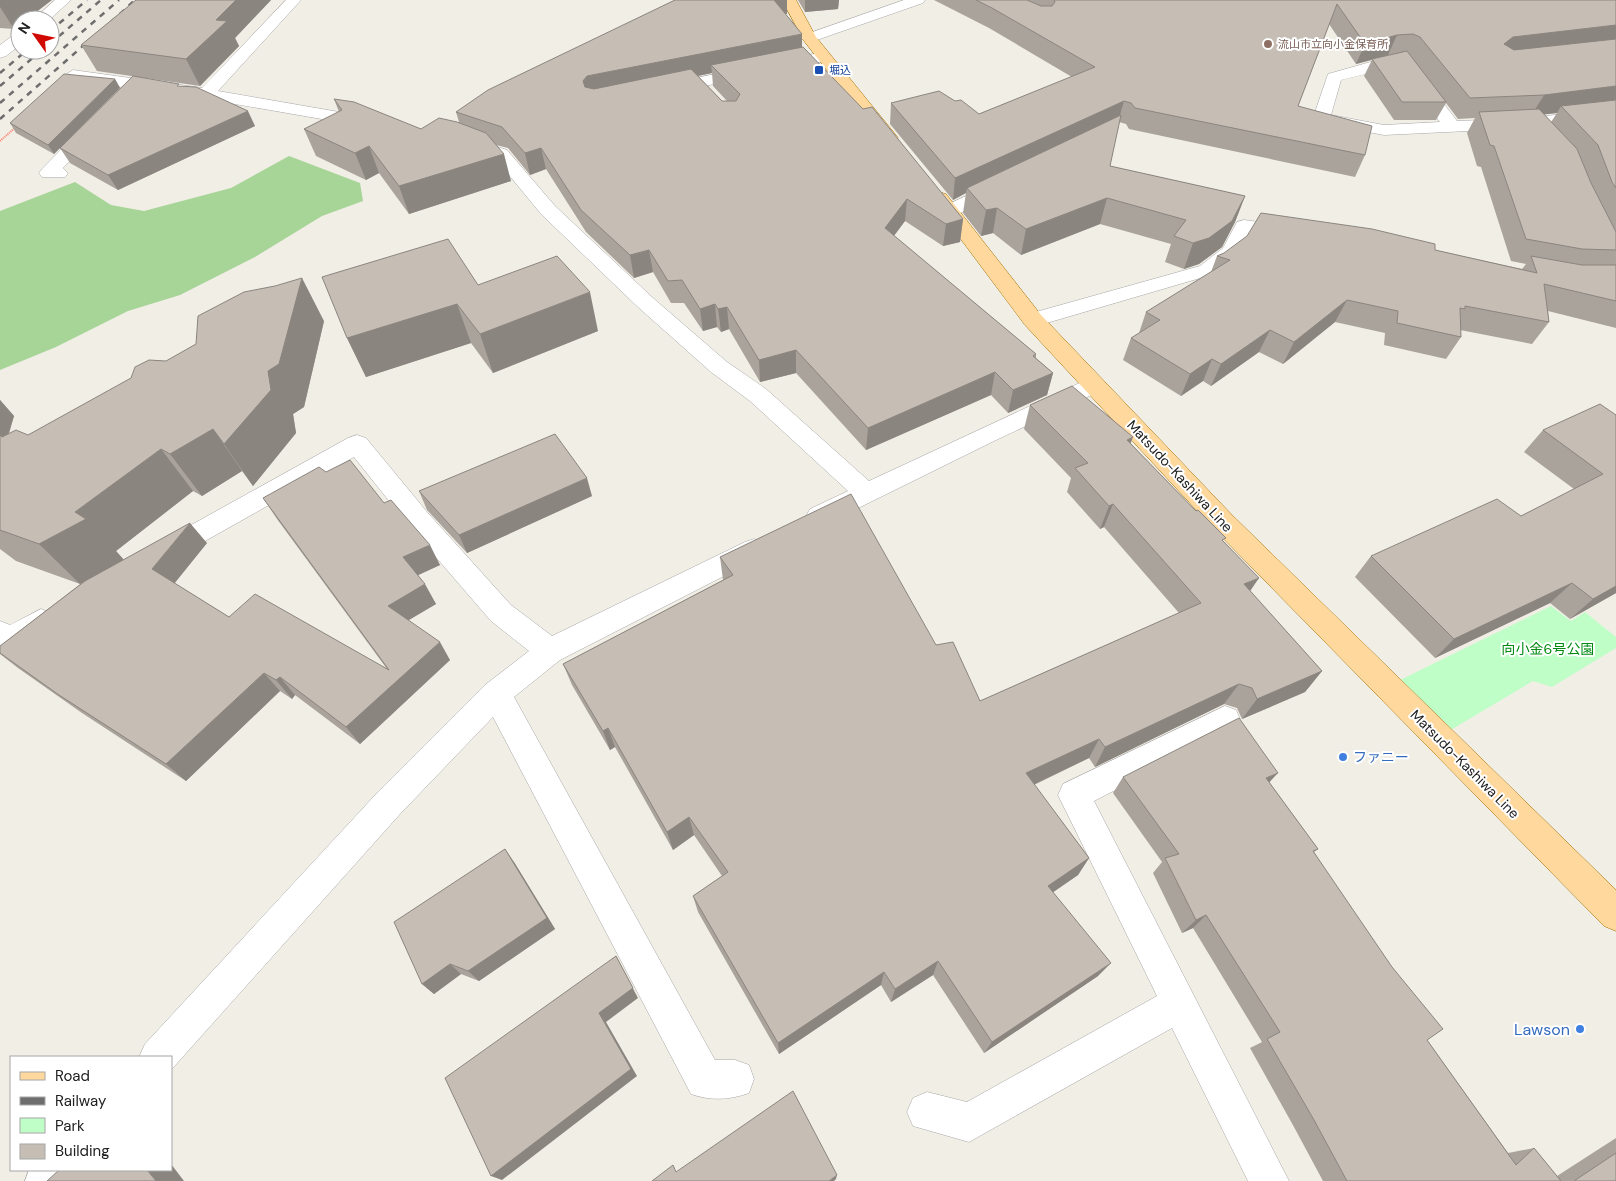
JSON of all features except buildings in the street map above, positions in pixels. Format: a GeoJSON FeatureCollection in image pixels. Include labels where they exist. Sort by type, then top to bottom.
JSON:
{"type":"FeatureCollection","features":[{"type":"Feature","properties":{"kind":"main road"},"geometry":{"type":"LineString","coordinates":[[789,0],[817,48],[901,153]]}},
{"type":"Feature","properties":{"kind":"main road","name":"Matsudo-Kashiwa Line"},"geometry":{"type":"LineString","coordinates":[[925,182],[1033,320],[1223,522],[1616,914]]}},
{"type":"Feature","properties":{"kind":"street"},"geometry":{"type":"LineString","coordinates":[[52,10],[64,0]]}},
{"type":"Feature","properties":{"kind":"street"},"geometry":{"type":"LineString","coordinates":[[206,94],[294,0]]}},
{"type":"Feature","properties":{"kind":"street"},"geometry":{"type":"LineString","coordinates":[[652,92],[698,83],[817,48],[918,0]]}},
{"type":"Feature","properties":{"kind":"street"},"geometry":{"type":"LineString","coordinates":[[0,53],[10,45]]}},
{"type":"Feature","properties":{"kind":"street"},"geometry":{"type":"LineString","coordinates":[[1452,127],[1403,61],[1388,62],[1334,77],[1322,118],[1384,130],[1452,127],[1531,123],[1616,112]]}},
{"type":"Feature","properties":{"kind":"street"},"geometry":{"type":"LineString","coordinates":[[73,74],[129,90],[206,94],[387,126]]}},
{"type":"Feature","properties":{"kind":"street"},"geometry":{"type":"LineString","coordinates":[[698,83],[711,96]]}},
{"type":"Feature","properties":{"kind":"street"},"geometry":{"type":"LineString","coordinates":[[59,173],[48,173],[102,118]]}},
{"type":"Feature","properties":{"kind":"street"},"geometry":{"type":"LineString","coordinates":[[1531,123],[1544,137]]}},
{"type":"Feature","properties":{"kind":"street"},"geometry":{"type":"LineString","coordinates":[[454,139],[472,143],[501,154],[548,210],[646,303],[719,367],[758,395],[866,493]]}},
{"type":"Feature","properties":{"kind":"street"},"geometry":{"type":"LineString","coordinates":[[949,211],[1012,181]]}},
{"type":"Feature","properties":{"kind":"street"},"geometry":{"type":"LineString","coordinates":[[1033,320],[1207,270],[1224,259],[1236,244],[1244,226],[1306,234]]}},
{"type":"Feature","properties":{"kind":"street"},"geometry":{"type":"LineString","coordinates":[[159,1056],[389,803],[496,694],[550,651],[984,435],[1094,385]]}},
{"type":"Feature","properties":{"kind":"street"},"geometry":{"type":"LineString","coordinates":[[149,561],[357,444],[418,519],[501,613],[550,651]]}},
{"type":"Feature","properties":{"kind":"street"},"geometry":{"type":"LineString","coordinates":[[0,633],[10,638],[62,609]]}},
{"type":"Feature","properties":{"kind":"street"},"geometry":{"type":"LineString","coordinates":[[496,694],[705,1080],[735,1079]]}},
{"type":"Feature","properties":{"kind":"street"},"geometry":{"type":"LineString","coordinates":[[1224,719],[1074,795],[1269,1181]]}},
{"type":"Feature","properties":{"kind":"street"},"geometry":{"type":"LineString","coordinates":[[927,1112],[969,1122],[1179,1004]]}},
{"type":"Feature","properties":{"kind":"street"},"geometry":{"type":"LineString","coordinates":[[45,1181],[54,1171]]}},
{"type":"Feature","properties":{"kind":"path"},"geometry":{"type":"LineString","coordinates":[[1,141],[22,122]]}},
{"type":"Feature","properties":{"kind":"green space"},"geometry":{"type":"Polygon","coordinates":[[[289,156],[360,183],[363,201],[322,216],[255,257],[180,295],[128,311],[56,347],[0,370],[0,211],[75,182],[111,205],[144,211],[231,188],[289,156]]]}},
{"type":"Feature","properties":{"kind":"green space","name":"向小金6号公園"},"geometry":{"type":"Polygon","coordinates":[[[1551,606],[1571,621],[1585,612],[1616,637],[1616,648],[1552,687],[1533,681],[1449,731],[1396,682],[1551,606]]]}},
{"type":"Feature","properties":{"kind":"railway"},"geometry":{"type":"LineString","coordinates":[[60,23],[87,0]]}},
{"type":"Feature","properties":{"kind":"railway"},"geometry":{"type":"LineString","coordinates":[[60,35],[101,0]]}},
{"type":"Feature","properties":{"kind":"railway"},"geometry":{"type":"LineString","coordinates":[[0,103],[119,0]]}},
{"type":"Feature","properties":{"kind":"railway"},"geometry":{"type":"LineString","coordinates":[[111,22],[135,0]]}},
{"type":"Feature","properties":{"kind":"railway"},"geometry":{"type":"LineString","coordinates":[[0,119],[92,38]]}},
{"type":"Feature","properties":{"kind":"railway"},"geometry":{"type":"LineString","coordinates":[[0,73],[15,60]]}},
{"type":"Feature","properties":{"kind":"railway"},"geometry":{"type":"LineString","coordinates":[[0,86],[30,60]]}},
{"type":"Feature","properties":{"kind":"place","name":"流山市立向小金保育所"},"geometry":{"type":"Point","coordinates":[1268,44]}},
{"type":"Feature","properties":{"kind":"place","name":"堀込"},"geometry":{"type":"Point","coordinates":[819,70]}},
{"type":"Feature","properties":{"kind":"place","name":"ファニー"},"geometry":{"type":"Point","coordinates":[1343,757]}},
{"type":"Feature","properties":{"kind":"place","name":"Lawson"},"geometry":{"type":"Point","coordinates":[1580,1029]}}]}
